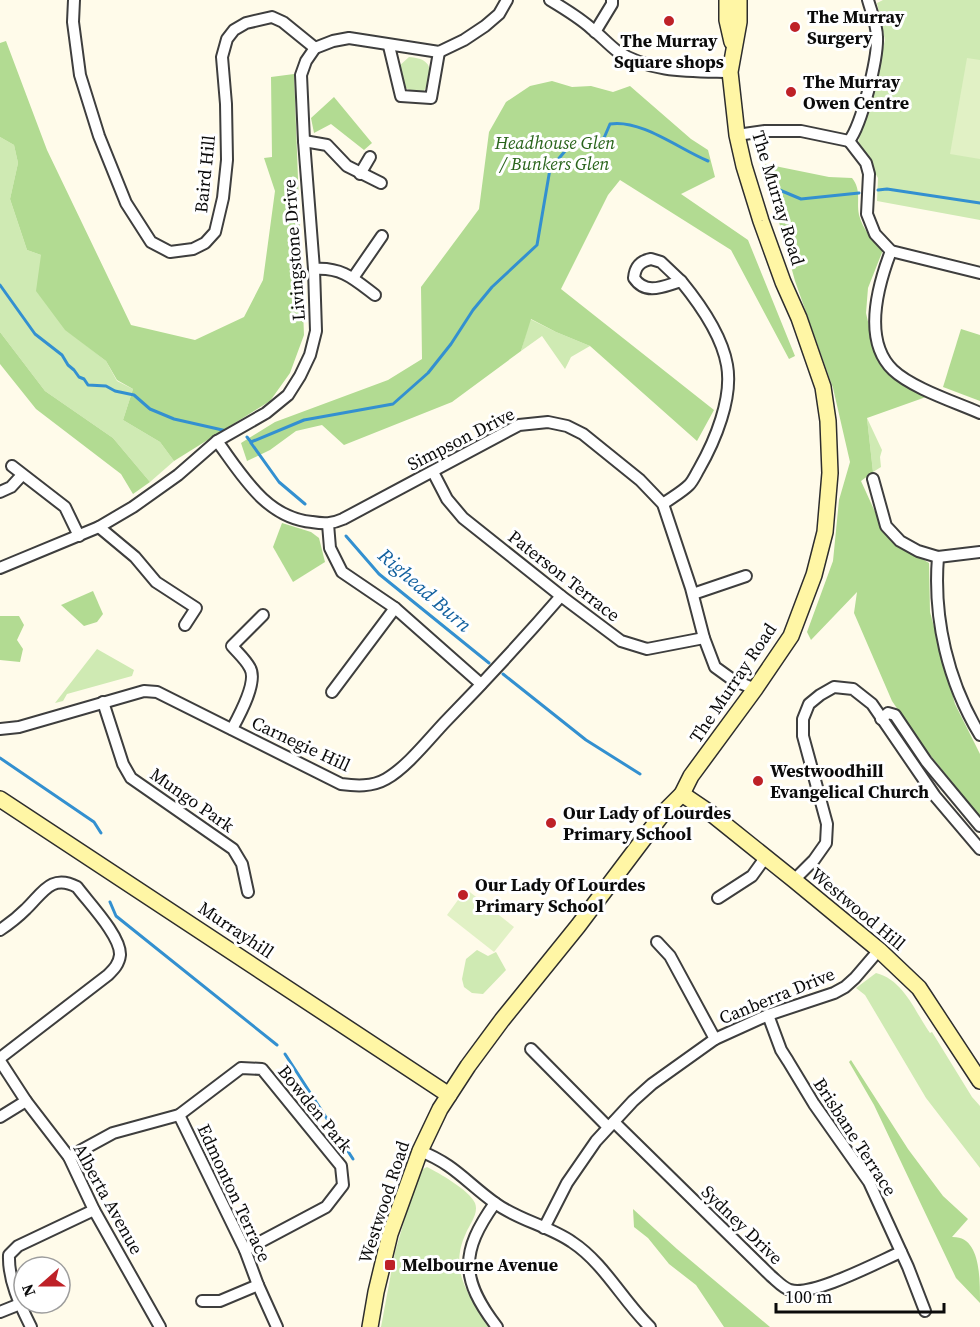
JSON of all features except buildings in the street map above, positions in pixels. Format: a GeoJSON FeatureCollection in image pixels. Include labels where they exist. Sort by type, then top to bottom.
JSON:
{"type":"FeatureCollection","features":[{"type":"Feature","properties":{"kind":"street","name":"Baird Hill"},"geometry":{"type":"LineString","coordinates":[[74,0],[73,22],[80,75],[99,136],[132,213],[151,242],[170,252],[194,249],[205,243],[215,232],[223,198],[227,160],[222,57],[227,39],[234,30],[246,23],[272,17],[283,22],[315,48]]}},
{"type":"Feature","properties":{"kind":"street"},"geometry":{"type":"LineString","coordinates":[[315,48],[349,38],[439,52],[464,40],[485,26],[499,14],[507,0]]}},
{"type":"Feature","properties":{"kind":"street"},"geometry":{"type":"LineString","coordinates":[[550,0],[595,32],[609,45],[632,59],[679,73],[730,72]]}},
{"type":"Feature","properties":{"kind":"street"},"geometry":{"type":"LineString","coordinates":[[595,32],[612,4],[612,0]]}},
{"type":"Feature","properties":{"kind":"street","name":"The Murray Road"},"geometry":{"type":"LineString","coordinates":[[727,0],[727,20],[733,48]]}},
{"type":"Feature","properties":{"kind":"street","name":"The Murray Road"},"geometry":{"type":"LineString","coordinates":[[449,1095],[502,1020],[578,926],[664,812],[682,794],[691,776],[791,636],[814,575],[825,532],[830,473],[828,421],[823,387],[750,186],[737,135],[730,72],[739,22],[740,0]]}},
{"type":"Feature","properties":{"kind":"street"},"geometry":{"type":"LineString","coordinates":[[849,141],[866,97],[877,37],[868,0]]}},
{"type":"Feature","properties":{"kind":"street"},"geometry":{"type":"LineString","coordinates":[[390,46],[401,96],[431,98],[439,52]]}},
{"type":"Feature","properties":{"kind":"street","name":"Livingstone Drive"},"geometry":{"type":"LineString","coordinates":[[0,568],[99,527],[133,507],[178,475],[217,441],[266,413],[288,395],[300,376],[310,355],[316,330],[301,75],[306,61],[315,48]]}},
{"type":"Feature","properties":{"kind":"street"},"geometry":{"type":"LineString","coordinates":[[737,135],[765,131],[801,131],[849,141],[866,163],[869,174],[867,214],[875,234],[891,251],[980,273]]}},
{"type":"Feature","properties":{"kind":"street"},"geometry":{"type":"LineString","coordinates":[[304,141],[327,145],[347,166],[381,183]]}},
{"type":"Feature","properties":{"kind":"street"},"geometry":{"type":"LineString","coordinates":[[360,174],[370,157]]}},
{"type":"Feature","properties":{"kind":"street"},"geometry":{"type":"LineString","coordinates":[[353,278],[382,236]]}},
{"type":"Feature","properties":{"kind":"street"},"geometry":{"type":"LineString","coordinates":[[891,251],[880,278],[876,306],[876,330],[884,360],[894,371],[910,381],[980,413]]}},
{"type":"Feature","properties":{"kind":"street"},"geometry":{"type":"LineString","coordinates":[[314,269],[329,268],[353,278],[375,295]]}},
{"type":"Feature","properties":{"kind":"street"},"geometry":{"type":"LineString","coordinates":[[663,504],[690,484],[718,430],[726,397],[727,365],[719,342],[709,318],[681,281]]}},
{"type":"Feature","properties":{"kind":"street","name":"Simpson Drive"},"geometry":{"type":"LineString","coordinates":[[328,524],[335,523],[433,472],[519,424],[548,422],[567,426],[583,434],[640,480],[663,504],[715,667],[733,680],[755,689]]}},
{"type":"Feature","properties":{"kind":"street"},"geometry":{"type":"LineString","coordinates":[[217,441],[243,477],[275,510],[304,522],[328,524],[330,548],[342,572],[395,609],[481,684]]}},
{"type":"Feature","properties":{"kind":"street"},"geometry":{"type":"LineString","coordinates":[[12,466],[65,507],[79,536]]}},
{"type":"Feature","properties":{"kind":"street","name":"Paterson Terrace"},"geometry":{"type":"LineString","coordinates":[[433,472],[447,499],[463,518],[561,597],[621,641],[646,648],[704,638]]}},
{"type":"Feature","properties":{"kind":"street"},"geometry":{"type":"LineString","coordinates":[[0,492],[11,487],[22,475]]}},
{"type":"Feature","properties":{"kind":"street"},"geometry":{"type":"LineString","coordinates":[[873,479],[886,525],[900,541],[918,551],[938,556],[980,552]]}},
{"type":"Feature","properties":{"kind":"street"},"geometry":{"type":"LineString","coordinates":[[99,527],[135,557],[156,582],[196,608],[185,625]]}},
{"type":"Feature","properties":{"kind":"street"},"geometry":{"type":"LineString","coordinates":[[938,556],[936,584],[943,641],[957,691],[980,735]]}},
{"type":"Feature","properties":{"kind":"street"},"geometry":{"type":"LineString","coordinates":[[693,594],[746,576]]}},
{"type":"Feature","properties":{"kind":"street","name":"Carnegie Hill"},"geometry":{"type":"LineString","coordinates":[[0,729],[19,727],[144,691],[157,692],[341,784],[356,786],[372,784],[386,779],[414,754],[561,597]]}},
{"type":"Feature","properties":{"kind":"street"},"geometry":{"type":"LineString","coordinates":[[332,692],[395,609]]}},
{"type":"Feature","properties":{"kind":"street"},"geometry":{"type":"LineString","coordinates":[[232,729],[241,713],[253,678],[250,667],[232,646],[263,615]]}},
{"type":"Feature","properties":{"kind":"street"},"geometry":{"type":"LineString","coordinates":[[794,880],[814,860],[826,843],[827,824],[803,736],[803,719],[809,704],[834,687],[853,689],[872,704],[935,796],[979,846]]}},
{"type":"Feature","properties":{"kind":"street","name":"Mungo Park"},"geometry":{"type":"LineString","coordinates":[[103,702],[123,764],[131,778],[232,849],[242,864],[248,892]]}},
{"type":"Feature","properties":{"kind":"street"},"geometry":{"type":"LineString","coordinates":[[881,719],[888,713],[895,715],[926,760],[980,826]]}},
{"type":"Feature","properties":{"kind":"street","name":"Westwood Hill"},"geometry":{"type":"LineString","coordinates":[[682,794],[713,815],[794,880],[879,950],[919,988],[979,1080]]}},
{"type":"Feature","properties":{"kind":"street","name":"Murrayhill"},"geometry":{"type":"LineString","coordinates":[[0,799],[449,1095]]}},
{"type":"Feature","properties":{"kind":"street"},"geometry":{"type":"LineString","coordinates":[[718,898],[752,876],[765,858]]}},
{"type":"Feature","properties":{"kind":"street"},"geometry":{"type":"LineString","coordinates":[[0,930],[20,916],[49,886],[55,882],[70,883],[77,887],[110,931],[120,952],[115,968],[108,975],[0,1060]]}},
{"type":"Feature","properties":{"kind":"street"},"geometry":{"type":"LineString","coordinates":[[657,942],[670,956],[715,1040]]}},
{"type":"Feature","properties":{"kind":"street","name":"Canberra Drive"},"geometry":{"type":"LineString","coordinates":[[544,1228],[567,1183],[596,1141],[651,1084],[715,1040],[768,1016],[845,987],[879,950]]}},
{"type":"Feature","properties":{"kind":"street","name":"Brisbane Terrace"},"geometry":{"type":"LineString","coordinates":[[768,1016],[784,1055],[814,1104],[869,1182],[926,1311]]}},
{"type":"Feature","properties":{"kind":"street","name":"Sydney Drive"},"geometry":{"type":"LineString","coordinates":[[531,1049],[771,1276],[789,1290],[806,1292],[901,1252]]}},
{"type":"Feature","properties":{"kind":"street","name":"Alberta Avenue"},"geometry":{"type":"LineString","coordinates":[[0,1060],[26,1101],[69,1157],[94,1210],[160,1327]]}},
{"type":"Feature","properties":{"kind":"street","name":"Bowden Park"},"geometry":{"type":"LineString","coordinates":[[178,1115],[241,1068],[262,1069],[341,1166],[343,1185],[326,1207],[245,1250]]}},
{"type":"Feature","properties":{"kind":"street","name":"Westwood Road"},"geometry":{"type":"LineString","coordinates":[[370,1327],[390,1234],[420,1151],[449,1095]]}},
{"type":"Feature","properties":{"kind":"street"},"geometry":{"type":"LineString","coordinates":[[0,1117],[26,1101]]}},
{"type":"Feature","properties":{"kind":"street","name":"Edmonton Terrace"},"geometry":{"type":"LineString","coordinates":[[69,1157],[112,1134],[178,1115],[245,1250],[277,1327]]}},
{"type":"Feature","properties":{"kind":"street"},"geometry":{"type":"LineString","coordinates":[[420,1151],[454,1168],[495,1203],[571,1241],[585,1252],[650,1327]]}},
{"type":"Feature","properties":{"kind":"street"},"geometry":{"type":"LineString","coordinates":[[495,1203],[481,1222],[469,1251],[470,1283],[498,1327]]}},
{"type":"Feature","properties":{"kind":"street"},"geometry":{"type":"LineString","coordinates":[[12,1279],[8,1267],[9,1255],[18,1246],[94,1210]]}},
{"type":"Feature","properties":{"kind":"street"},"geometry":{"type":"LineString","coordinates":[[202,1301],[220,1301],[258,1285]]}},
{"type":"Feature","properties":{"kind":"green space"},"geometry":{"type":"Polygon","coordinates":[[[883,0],[980,0],[980,220],[877,201],[878,178],[858,143],[885,40],[877,3],[883,0]]]}},
{"type":"Feature","properties":{"kind":"green space"},"geometry":{"type":"Polygon","coordinates":[[[6,41],[47,150],[131,325],[195,340],[244,317],[263,280],[275,191],[264,158],[272,157],[271,77],[294,74],[304,335],[290,373],[270,401],[174,461],[160,442],[123,420],[133,389],[117,380],[106,361],[65,330],[36,291],[41,255],[27,250],[10,199],[18,163],[14,145],[0,137],[0,43],[6,41]]]}},
{"type":"Feature","properties":{"kind":"green space"},"geometry":{"type":"Polygon","coordinates":[[[409,57],[418,58],[428,65],[430,73],[423,92],[407,89],[400,79],[398,67],[409,57]]]}},
{"type":"Feature","properties":{"kind":"green space"},"geometry":{"type":"Polygon","coordinates":[[[967,58],[980,60],[980,159],[950,154],[967,58]]]}},
{"type":"Feature","properties":{"kind":"green space","name":"Headhouse Glen / Bunkers Glen"},"geometry":{"type":"Polygon","coordinates":[[[552,81],[572,87],[591,86],[613,92],[630,86],[691,139],[708,150],[715,177],[681,194],[748,240],[795,356],[789,359],[731,250],[620,180],[608,195],[561,289],[714,410],[697,441],[590,346],[531,319],[521,351],[452,402],[344,445],[322,425],[296,431],[270,450],[247,461],[241,443],[275,422],[388,380],[422,359],[421,287],[479,209],[489,132],[506,102],[530,86],[552,81]]]}},
{"type":"Feature","properties":{"kind":"green space"},"geometry":{"type":"Polygon","coordinates":[[[334,97],[372,143],[364,150],[331,124],[314,133],[311,118],[334,97]]]}},
{"type":"Feature","properties":{"kind":"green space"},"geometry":{"type":"Polygon","coordinates":[[[0,137],[14,145],[18,163],[10,199],[27,250],[41,255],[65,329],[106,361],[117,381],[133,389],[123,420],[160,442],[174,461],[150,482],[113,438],[45,391],[0,332],[0,137]]]}},
{"type":"Feature","properties":{"kind":"green space"},"geometry":{"type":"Polygon","coordinates":[[[765,164],[829,177],[852,178],[858,191],[858,210],[863,225],[883,250],[868,288],[866,313],[874,348],[880,365],[926,397],[867,418],[873,472],[861,481],[891,540],[929,563],[930,612],[955,704],[980,754],[980,817],[919,741],[892,701],[854,613],[857,592],[811,640],[807,632],[833,561],[839,500],[850,462],[833,388],[795,281],[765,164]]]}},
{"type":"Feature","properties":{"kind":"green space"},"geometry":{"type":"Polygon","coordinates":[[[530,319],[590,346],[571,357],[565,369],[542,336],[521,351],[530,319]]]}},
{"type":"Feature","properties":{"kind":"green space"},"geometry":{"type":"Polygon","coordinates":[[[961,329],[980,335],[980,401],[943,387],[961,329]]]}},
{"type":"Feature","properties":{"kind":"green space"},"geometry":{"type":"Polygon","coordinates":[[[0,332],[45,391],[113,438],[150,482],[133,494],[121,474],[36,409],[0,364],[0,332]]]}},
{"type":"Feature","properties":{"kind":"green space"},"geometry":{"type":"Polygon","coordinates":[[[867,418],[882,450],[881,467],[873,472],[867,418]]]}},
{"type":"Feature","properties":{"kind":"green space"},"geometry":{"type":"Polygon","coordinates":[[[282,523],[311,532],[319,538],[325,562],[293,582],[273,547],[282,523]]]}},
{"type":"Feature","properties":{"kind":"green space"},"geometry":{"type":"Polygon","coordinates":[[[93,591],[103,614],[97,622],[84,626],[61,605],[93,591]]]}},
{"type":"Feature","properties":{"kind":"green space"},"geometry":{"type":"Polygon","coordinates":[[[0,616],[19,616],[24,625],[17,640],[23,649],[20,662],[0,660],[0,616]]]}},
{"type":"Feature","properties":{"kind":"green space"},"geometry":{"type":"Polygon","coordinates":[[[97,649],[134,670],[132,676],[67,694],[63,701],[55,703],[97,649]]]}},
{"type":"Feature","properties":{"kind":"green space"},"geometry":{"type":"Polygon","coordinates":[[[466,889],[514,927],[494,952],[447,915],[466,889]]]}},
{"type":"Feature","properties":{"kind":"green space"},"geometry":{"type":"Polygon","coordinates":[[[477,950],[488,956],[496,952],[506,970],[483,994],[472,993],[464,987],[462,979],[466,959],[477,950]]]}},
{"type":"Feature","properties":{"kind":"green space"},"geometry":{"type":"Polygon","coordinates":[[[876,973],[894,982],[908,998],[980,1106],[980,1168],[926,1098],[865,995],[856,988],[876,973]]]}},
{"type":"Feature","properties":{"kind":"green space"},"geometry":{"type":"Polygon","coordinates":[[[851,1060],[908,1149],[943,1196],[968,1219],[952,1237],[961,1238],[973,1250],[979,1270],[980,1303],[956,1278],[874,1105],[849,1062],[851,1060]]]}},
{"type":"Feature","properties":{"kind":"green space"},"geometry":{"type":"Polygon","coordinates":[[[427,1167],[460,1187],[475,1203],[475,1215],[461,1247],[460,1272],[477,1306],[495,1327],[381,1327],[395,1252],[419,1171],[427,1167]]]}},
{"type":"Feature","properties":{"kind":"green space"},"geometry":{"type":"Polygon","coordinates":[[[633,1209],[770,1327],[724,1327],[696,1285],[669,1264],[648,1238],[634,1227],[633,1209]]]}},
{"type":"Feature","properties":{"kind":"waterway"},"geometry":{"type":"LineString","coordinates":[[247,437],[251,442],[304,420],[393,404],[428,373],[492,287],[537,245],[550,169],[571,144],[592,143],[604,138],[610,124],[622,124],[647,130],[708,161]]}},
{"type":"Feature","properties":{"kind":"waterway"},"geometry":{"type":"LineString","coordinates":[[770,186],[801,199],[859,193]]}},
{"type":"Feature","properties":{"kind":"waterway"},"geometry":{"type":"LineString","coordinates":[[878,190],[887,189],[980,203]]}},
{"type":"Feature","properties":{"kind":"waterway","name":"Righead Burn"},"geometry":{"type":"LineString","coordinates":[[0,285],[35,334],[62,355],[68,365],[88,385],[106,386],[115,391],[134,395],[150,409],[174,419],[227,431]]}},
{"type":"Feature","properties":{"kind":"waterway","name":"Righead Burn"},"geometry":{"type":"LineString","coordinates":[[251,443],[279,482],[305,504]]}},
{"type":"Feature","properties":{"kind":"waterway","name":"Righead Burn"},"geometry":{"type":"LineString","coordinates":[[346,536],[379,574],[489,663]]}},
{"type":"Feature","properties":{"kind":"waterway","name":"Righead Burn"},"geometry":{"type":"LineString","coordinates":[[503,674],[586,740],[640,774]]}},
{"type":"Feature","properties":{"kind":"waterway"},"geometry":{"type":"LineString","coordinates":[[0,758],[94,822],[101,833]]}},
{"type":"Feature","properties":{"kind":"waterway"},"geometry":{"type":"LineString","coordinates":[[110,902],[116,916],[277,1045]]}},
{"type":"Feature","properties":{"kind":"waterway"},"geometry":{"type":"LineString","coordinates":[[285,1054],[353,1159]]}},
{"type":"Feature","properties":{"kind":"place","name":"The Murray Square shops"},"geometry":{"type":"Point","coordinates":[669,21]}},
{"type":"Feature","properties":{"kind":"place","name":"The Murray Surgery"},"geometry":{"type":"Point","coordinates":[795,27]}},
{"type":"Feature","properties":{"kind":"place","name":"The Murray Owen Centre"},"geometry":{"type":"Point","coordinates":[791,92]}},
{"type":"Feature","properties":{"kind":"place","name":"Westwoodhill Evangelical Church"},"geometry":{"type":"Point","coordinates":[758,781]}},
{"type":"Feature","properties":{"kind":"place","name":"Our Lady of Lourdes Primary School"},"geometry":{"type":"Point","coordinates":[551,823]}},
{"type":"Feature","properties":{"kind":"place","name":"Our Lady Of Lourdes Primary School"},"geometry":{"type":"Point","coordinates":[463,895]}},
{"type":"Feature","properties":{"kind":"place","name":"Melbourne Avenue"},"geometry":{"type":"Point","coordinates":[390,1265]}}]}
